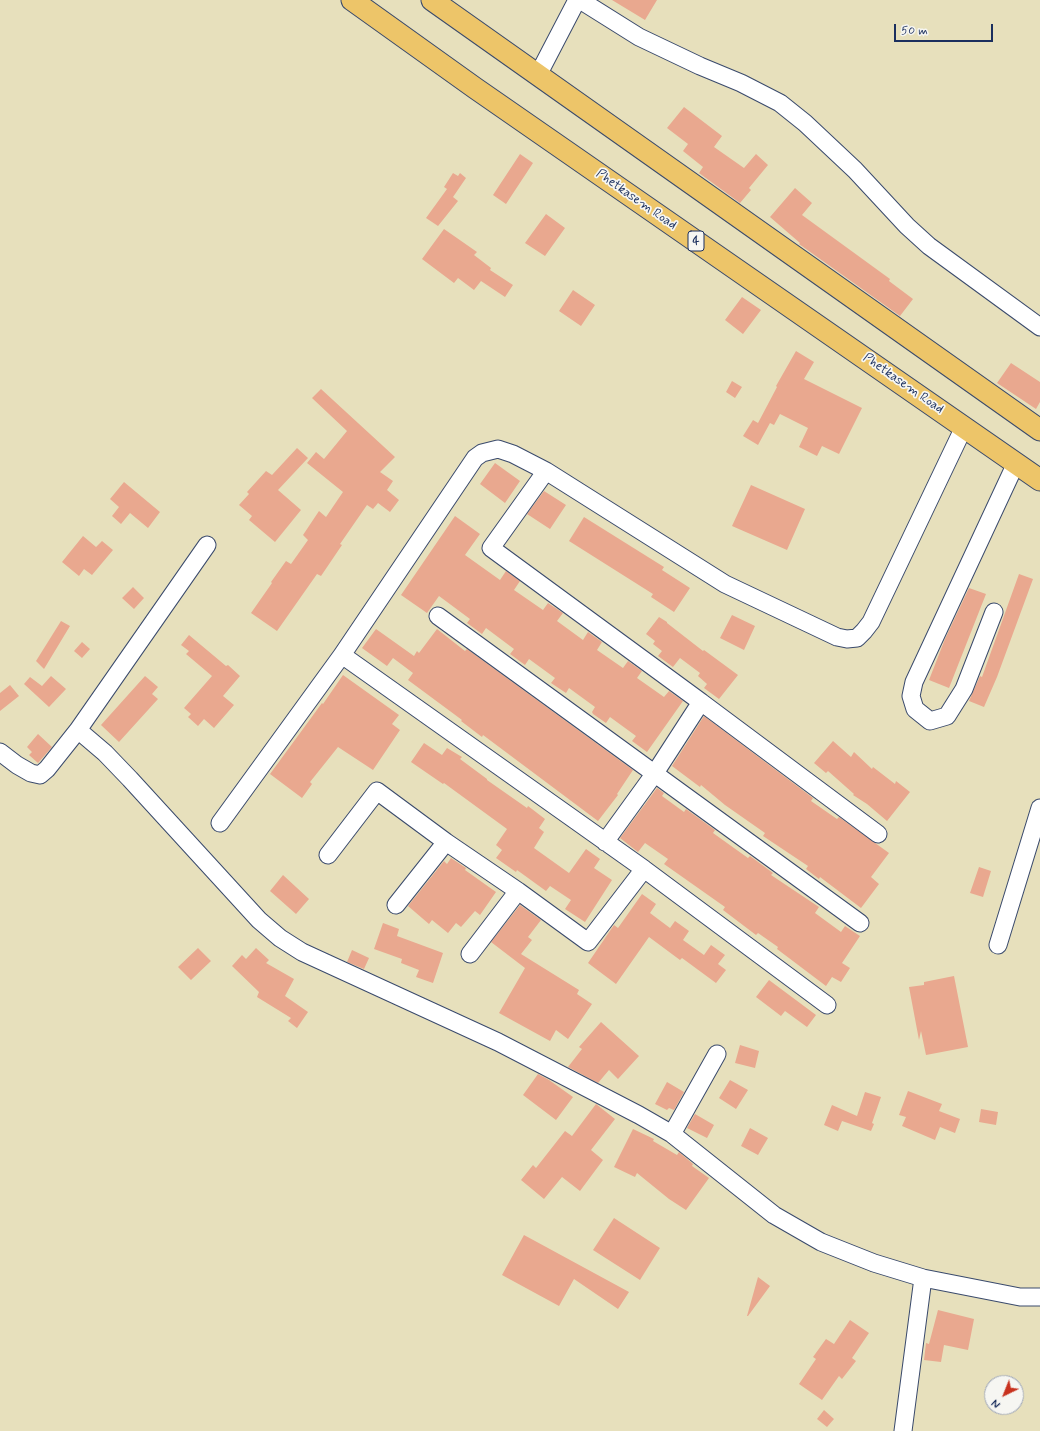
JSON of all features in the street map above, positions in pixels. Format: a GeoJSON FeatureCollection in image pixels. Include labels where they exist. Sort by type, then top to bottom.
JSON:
{"type":"FeatureCollection","features":[{"type":"Feature","properties":{"kind":"main road","name":"Phetkasem Road"},"geometry":{"type":"LineString","coordinates":[[352,0],[475,88],[1040,480]]}},
{"type":"Feature","properties":{"kind":"main road"},"geometry":{"type":"LineString","coordinates":[[432,0],[1040,430]]}},
{"type":"Feature","properties":{"kind":"street"},"geometry":{"type":"LineString","coordinates":[[538,75],[579,0],[639,37],[700,66],[741,83],[780,103],[805,123],[855,170],[907,226],[929,246],[1040,327]]}},
{"type":"Feature","properties":{"kind":"street"},"geometry":{"type":"LineString","coordinates":[[220,822],[342,655],[475,458],[482,453],[498,449],[514,454],[546,471],[726,584],[837,637],[847,639],[857,638],[871,622],[964,427]]}},
{"type":"Feature","properties":{"kind":"street"},"geometry":{"type":"LineString","coordinates":[[994,612],[964,689],[947,716],[930,721],[915,709],[911,696],[914,682],[1016,463]]}},
{"type":"Feature","properties":{"kind":"street"},"geometry":{"type":"LineString","coordinates":[[546,471],[492,548],[878,834]]}},
{"type":"Feature","properties":{"kind":"street"},"geometry":{"type":"LineString","coordinates":[[0,752],[17,766],[31,773],[40,775],[47,769],[78,730],[207,545]]}},
{"type":"Feature","properties":{"kind":"street"},"geometry":{"type":"LineString","coordinates":[[438,616],[655,772],[860,923]]}},
{"type":"Feature","properties":{"kind":"street"},"geometry":{"type":"LineString","coordinates":[[342,655],[644,870],[827,1005]]}},
{"type":"Feature","properties":{"kind":"street"},"geometry":{"type":"LineString","coordinates":[[605,842],[655,772],[701,702]]}},
{"type":"Feature","properties":{"kind":"street"},"geometry":{"type":"LineString","coordinates":[[78,730],[100,748],[130,779],[253,914],[280,938],[302,952],[498,1042],[633,1112],[672,1134],[774,1215],[821,1242],[874,1262],[923,1278],[1020,1297],[1040,1297]]}},
{"type":"Feature","properties":{"kind":"street"},"geometry":{"type":"LineString","coordinates":[[328,855],[377,791],[446,842],[518,891],[588,942],[644,870]]}},
{"type":"Feature","properties":{"kind":"street"},"geometry":{"type":"LineString","coordinates":[[998,945],[1040,808]]}},
{"type":"Feature","properties":{"kind":"street"},"geometry":{"type":"LineString","coordinates":[[396,905],[446,842]]}},
{"type":"Feature","properties":{"kind":"street"},"geometry":{"type":"LineString","coordinates":[[470,954],[518,891]]}},
{"type":"Feature","properties":{"kind":"street"},"geometry":{"type":"LineString","coordinates":[[672,1134],[716,1054]]}},
{"type":"Feature","properties":{"kind":"street"},"geometry":{"type":"LineString","coordinates":[[903,1431],[923,1278]]}},
{"type":"Feature","properties":{"kind":"building"},"geometry":{"type":"Polygon","coordinates":[[[612,0],[657,0],[645,20],[612,0]]]}},
{"type":"Feature","properties":{"kind":"building"},"geometry":{"type":"Polygon","coordinates":[[[684,107],[722,136],[714,147],[744,168],[756,154],[768,165],[749,188],[751,190],[740,203],[699,173],[703,167],[683,151],[688,144],[667,128],[684,107]]]}},
{"type":"Feature","properties":{"kind":"building"},"geometry":{"type":"Polygon","coordinates":[[[520,154],[533,163],[506,204],[493,195],[520,154]]]}},
{"type":"Feature","properties":{"kind":"building"},"geometry":{"type":"Polygon","coordinates":[[[453,173],[458,176],[460,173],[466,178],[453,197],[458,201],[438,226],[426,218],[447,189],[444,187],[453,173]]]}},
{"type":"Feature","properties":{"kind":"building"},"geometry":{"type":"Polygon","coordinates":[[[795,188],[812,203],[802,215],[890,279],[889,281],[913,299],[900,316],[799,244],[800,243],[770,217],[795,188]]]}},
{"type":"Feature","properties":{"kind":"building"},"geometry":{"type":"Polygon","coordinates":[[[546,214],[565,228],[545,256],[525,243],[546,214]]]}},
{"type":"Feature","properties":{"kind":"building"},"geometry":{"type":"Polygon","coordinates":[[[444,229],[477,252],[474,255],[491,268],[490,270],[513,285],[505,297],[481,281],[474,290],[458,278],[454,283],[422,259],[444,229]]]}},
{"type":"Feature","properties":{"kind":"building"},"geometry":{"type":"Polygon","coordinates":[[[573,290],[595,305],[581,326],[559,311],[573,290]]]}},
{"type":"Feature","properties":{"kind":"building"},"geometry":{"type":"Polygon","coordinates":[[[742,297],[761,310],[743,334],[725,320],[742,297]]]}},
{"type":"Feature","properties":{"kind":"building"},"geometry":{"type":"Polygon","coordinates":[[[796,351],[814,362],[804,379],[862,408],[839,454],[822,446],[817,456],[799,447],[808,428],[780,414],[774,425],[770,423],[758,445],[743,436],[753,420],[758,423],[777,387],[776,386],[796,351]]]}},
{"type":"Feature","properties":{"kind":"building"},"geometry":{"type":"Polygon","coordinates":[[[1011,363],[1040,382],[1040,402],[1036,409],[997,383],[1011,363]]]}},
{"type":"Feature","properties":{"kind":"building"},"geometry":{"type":"Polygon","coordinates":[[[732,381],[742,387],[735,398],[726,392],[732,381]]]}},
{"type":"Feature","properties":{"kind":"building"},"geometry":{"type":"Polygon","coordinates":[[[321,389],[395,457],[380,472],[393,481],[387,490],[399,500],[390,512],[378,503],[373,509],[367,505],[340,544],[342,545],[321,576],[317,574],[277,631],[251,613],[286,561],[291,564],[308,540],[303,535],[319,511],[326,517],[343,492],[307,463],[316,452],[324,459],[347,431],[312,398],[321,389]]]}},
{"type":"Feature","properties":{"kind":"building"},"geometry":{"type":"Polygon","coordinates":[[[297,448],[308,458],[278,490],[301,510],[275,542],[249,520],[252,516],[239,505],[249,494],[247,492],[266,471],[272,475],[297,448]]]}},
{"type":"Feature","properties":{"kind":"building"},"geometry":{"type":"Polygon","coordinates":[[[495,463],[520,481],[505,503],[480,484],[495,463]]]}},
{"type":"Feature","properties":{"kind":"building"},"geometry":{"type":"Polygon","coordinates":[[[124,482],[160,512],[148,528],[130,513],[121,524],[112,516],[119,507],[110,499],[124,482]]]}},
{"type":"Feature","properties":{"kind":"building"},"geometry":{"type":"Polygon","coordinates":[[[751,485],[805,509],[787,550],[732,526],[751,485]]]}},
{"type":"Feature","properties":{"kind":"building"},"geometry":{"type":"Polygon","coordinates":[[[544,491],[566,505],[550,529],[527,514],[544,491]]]}},
{"type":"Feature","properties":{"kind":"building"},"geometry":{"type":"Polygon","coordinates":[[[455,516],[480,534],[465,555],[500,580],[506,571],[520,581],[514,590],[543,610],[548,603],[563,613],[557,621],[583,640],[588,632],[602,642],[597,650],[623,668],[628,661],[642,671],[637,678],[664,697],[669,691],[683,701],[647,752],[632,741],[636,736],[610,717],[606,723],[593,714],[592,712],[595,707],[569,688],[566,693],[551,683],[555,678],[529,659],[525,665],[510,654],[514,649],[486,628],[482,634],[467,623],[470,619],[439,596],[427,613],[401,595],[455,516]]]}},
{"type":"Feature","properties":{"kind":"building"},"geometry":{"type":"Polygon","coordinates":[[[584,517],[664,567],[662,570],[690,588],[674,612],[651,597],[653,594],[569,541],[584,517]]]}},
{"type":"Feature","properties":{"kind":"building"},"geometry":{"type":"Polygon","coordinates":[[[83,536],[96,547],[102,541],[113,550],[92,575],[84,569],[79,576],[62,562],[83,536]]]}},
{"type":"Feature","properties":{"kind":"building"},"geometry":{"type":"Polygon","coordinates":[[[1019,574],[1033,579],[997,677],[984,707],[969,701],[980,676],[982,677],[1019,574]]]}},
{"type":"Feature","properties":{"kind":"building"},"geometry":{"type":"Polygon","coordinates":[[[133,587],[144,598],[134,609],[122,598],[133,587]]]}},
{"type":"Feature","properties":{"kind":"building"},"geometry":{"type":"Polygon","coordinates":[[[969,588],[986,594],[949,688],[929,680],[945,639],[969,588]]]}},
{"type":"Feature","properties":{"kind":"building"},"geometry":{"type":"Polygon","coordinates":[[[732,615],[755,626],[744,650],[720,638],[732,615]]]}},
{"type":"Feature","properties":{"kind":"building"},"geometry":{"type":"Polygon","coordinates":[[[659,617],[703,651],[704,650],[738,675],[719,699],[704,688],[707,684],[698,676],[700,673],[680,658],[673,667],[658,656],[662,651],[653,644],[655,641],[646,634],[659,617]]]}},
{"type":"Feature","properties":{"kind":"building"},"geometry":{"type":"Polygon","coordinates":[[[61,621],[70,626],[44,669],[36,661],[61,621]]]}},
{"type":"Feature","properties":{"kind":"building"},"geometry":{"type":"Polygon","coordinates":[[[376,629],[414,656],[417,651],[419,653],[437,629],[465,651],[467,649],[633,770],[617,794],[618,795],[598,821],[483,735],[482,737],[461,721],[462,720],[408,680],[413,673],[393,658],[387,666],[362,648],[376,629]]]}},
{"type":"Feature","properties":{"kind":"building"},"geometry":{"type":"Polygon","coordinates":[[[189,635],[240,676],[223,696],[234,705],[214,728],[204,719],[198,726],[188,717],[191,714],[184,708],[212,676],[186,654],[189,651],[181,645],[189,635]]]}},
{"type":"Feature","properties":{"kind":"building"},"geometry":{"type":"Polygon","coordinates":[[[82,642],[90,649],[82,658],[74,651],[82,642]]]}},
{"type":"Feature","properties":{"kind":"building"},"geometry":{"type":"Polygon","coordinates":[[[343,675],[399,715],[392,724],[400,730],[373,770],[338,747],[310,782],[312,784],[302,798],[270,774],[343,675]]]}},
{"type":"Feature","properties":{"kind":"building"},"geometry":{"type":"Polygon","coordinates":[[[51,676],[66,689],[49,707],[24,684],[30,677],[42,686],[51,676]]]}},
{"type":"Feature","properties":{"kind":"building"},"geometry":{"type":"Polygon","coordinates":[[[145,676],[158,687],[152,694],[158,699],[119,742],[101,725],[145,676]]]}},
{"type":"Feature","properties":{"kind":"building"},"geometry":{"type":"Polygon","coordinates":[[[10,685],[19,696],[0,711],[0,693],[10,685]]]}},
{"type":"Feature","properties":{"kind":"building"},"geometry":{"type":"Polygon","coordinates":[[[704,716],[813,798],[811,801],[837,819],[839,817],[889,853],[871,877],[879,884],[861,908],[820,877],[819,879],[806,869],[808,866],[763,836],[765,833],[725,805],[701,785],[700,787],[672,766],[704,716]]]}},
{"type":"Feature","properties":{"kind":"building"},"geometry":{"type":"Polygon","coordinates":[[[38,734],[52,747],[38,763],[29,755],[32,752],[27,747],[38,734]]]}},
{"type":"Feature","properties":{"kind":"building"},"geometry":{"type":"Polygon","coordinates":[[[833,741],[851,757],[854,752],[872,769],[873,767],[895,784],[896,781],[910,792],[887,821],[867,804],[853,795],[854,794],[828,771],[826,773],[814,763],[833,741]]]}},
{"type":"Feature","properties":{"kind":"building"},"geometry":{"type":"Polygon","coordinates":[[[424,743],[442,755],[447,748],[462,757],[460,759],[487,780],[527,808],[528,806],[545,819],[539,828],[544,832],[534,848],[569,873],[586,849],[600,859],[594,868],[612,880],[585,922],[565,909],[571,900],[550,886],[546,891],[517,870],[516,872],[496,858],[502,850],[496,845],[507,829],[444,783],[443,784],[411,762],[424,743]]]}},
{"type":"Feature","properties":{"kind":"building"},"geometry":{"type":"Polygon","coordinates":[[[657,788],[664,793],[662,796],[684,812],[686,809],[715,830],[713,833],[748,858],[750,856],[773,873],[771,875],[819,907],[815,913],[841,932],[845,926],[860,936],[842,963],[850,968],[841,982],[832,977],[826,986],[777,949],[778,947],[758,933],[756,935],[723,910],[725,907],[664,864],[668,859],[645,843],[638,852],[620,838],[657,788]]]}},
{"type":"Feature","properties":{"kind":"building"},"geometry":{"type":"Polygon","coordinates":[[[451,858],[496,892],[480,915],[475,911],[461,927],[456,923],[448,933],[432,920],[429,924],[408,906],[444,861],[447,864],[451,858]]]}},
{"type":"Feature","properties":{"kind":"building"},"geometry":{"type":"Polygon","coordinates":[[[979,867],[991,871],[983,897],[970,893],[979,867]]]}},
{"type":"Feature","properties":{"kind":"building"},"geometry":{"type":"Polygon","coordinates":[[[283,875],[309,899],[296,914],[270,891],[283,875]]]}},
{"type":"Feature","properties":{"kind":"building"},"geometry":{"type":"Polygon","coordinates":[[[642,894],[656,904],[650,913],[670,928],[675,921],[689,931],[683,940],[704,955],[711,945],[725,955],[718,964],[726,970],[716,983],[682,958],[680,960],[649,937],[616,984],[588,963],[614,925],[618,928],[642,894]]]}},
{"type":"Feature","properties":{"kind":"building"},"geometry":{"type":"Polygon","coordinates":[[[520,905],[541,920],[528,937],[532,940],[521,954],[579,990],[577,994],[592,1004],[568,1039],[556,1030],[550,1041],[499,1013],[525,968],[491,942],[520,905]]]}},
{"type":"Feature","properties":{"kind":"building"},"geometry":{"type":"Polygon","coordinates":[[[383,923],[399,929],[397,936],[443,953],[433,983],[416,977],[419,970],[401,963],[402,959],[374,949],[383,923]]]}},
{"type":"Feature","properties":{"kind":"building"},"geometry":{"type":"Polygon","coordinates":[[[198,948],[211,961],[191,980],[178,967],[198,948]]]}},
{"type":"Feature","properties":{"kind":"building"},"geometry":{"type":"Polygon","coordinates":[[[256,948],[269,960],[266,963],[294,979],[285,996],[308,1012],[297,1028],[288,1021],[291,1018],[257,997],[259,992],[232,966],[242,955],[246,959],[256,948]]]}},
{"type":"Feature","properties":{"kind":"building"},"geometry":{"type":"Polygon","coordinates":[[[352,950],[369,958],[364,969],[347,962],[352,950]]]}},
{"type":"Feature","properties":{"kind":"building"},"geometry":{"type":"Polygon","coordinates":[[[954,976],[968,1047],[926,1055],[921,1031],[919,1040],[909,987],[924,985],[924,982],[954,976]]]}},
{"type":"Feature","properties":{"kind":"building"},"geometry":{"type":"Polygon","coordinates":[[[769,980],[816,1015],[807,1027],[785,1011],[781,1016],[756,997],[769,980]]]}},
{"type":"Feature","properties":{"kind":"building"},"geometry":{"type":"Polygon","coordinates":[[[601,1022],[639,1056],[618,1079],[609,1070],[598,1083],[568,1067],[582,1049],[579,1047],[601,1022]]]}},
{"type":"Feature","properties":{"kind":"building"},"geometry":{"type":"Polygon","coordinates":[[[740,1045],[759,1051],[755,1068],[735,1063],[740,1045]]]}},
{"type":"Feature","properties":{"kind":"building"},"geometry":{"type":"Polygon","coordinates":[[[538,1074],[573,1097],[556,1120],[523,1095],[538,1074]]]}},
{"type":"Feature","properties":{"kind":"building"},"geometry":{"type":"Polygon","coordinates":[[[730,1080],[748,1090],[736,1109],[719,1098],[730,1080]]]}},
{"type":"Feature","properties":{"kind":"building"},"geometry":{"type":"Polygon","coordinates":[[[667,1082],[684,1092],[674,1110],[669,1108],[667,1110],[655,1104],[667,1082]]]}},
{"type":"Feature","properties":{"kind":"building"},"geometry":{"type":"Polygon","coordinates":[[[908,1091],[942,1104],[939,1111],[960,1119],[955,1133],[940,1127],[935,1140],[902,1126],[906,1117],[899,1115],[908,1091]]]}},
{"type":"Feature","properties":{"kind":"building"},"geometry":{"type":"Polygon","coordinates":[[[865,1092],[881,1097],[872,1123],[874,1124],[871,1131],[842,1121],[838,1131],[824,1125],[832,1105],[857,1116],[865,1092]]]}},
{"type":"Feature","properties":{"kind":"building"},"geometry":{"type":"Polygon","coordinates":[[[596,1104],[615,1119],[591,1150],[603,1160],[580,1191],[562,1177],[544,1199],[521,1180],[533,1165],[536,1168],[565,1131],[572,1136],[596,1104]]]}},
{"type":"Feature","properties":{"kind":"building"},"geometry":{"type":"Polygon","coordinates":[[[981,1109],[998,1112],[996,1125],[979,1122],[981,1109]]]}},
{"type":"Feature","properties":{"kind":"building"},"geometry":{"type":"Polygon","coordinates":[[[695,1114],[714,1125],[707,1138],[687,1128],[695,1114]]]}},
{"type":"Feature","properties":{"kind":"building"},"geometry":{"type":"Polygon","coordinates":[[[750,1128],[768,1138],[758,1155],[741,1146],[750,1128]]]}},
{"type":"Feature","properties":{"kind":"building"},"geometry":{"type":"Polygon","coordinates":[[[633,1129],[654,1139],[653,1141],[677,1155],[679,1152],[693,1164],[692,1166],[709,1178],[686,1210],[669,1199],[637,1173],[635,1177],[614,1167],[633,1129]]]}},
{"type":"Feature","properties":{"kind":"building"},"geometry":{"type":"Polygon","coordinates":[[[614,1218],[660,1248],[640,1280],[593,1250],[614,1218]]]}},
{"type":"Feature","properties":{"kind":"building"},"geometry":{"type":"Polygon","coordinates":[[[524,1235],[629,1292],[618,1309],[574,1279],[559,1306],[502,1275],[524,1235]]]}},
{"type":"Feature","properties":{"kind":"building"},"geometry":{"type":"Polygon","coordinates":[[[758,1277],[770,1286],[747,1316],[758,1277]]]}},
{"type":"Feature","properties":{"kind":"building"},"geometry":{"type":"Polygon","coordinates":[[[938,1310],[974,1319],[968,1350],[944,1345],[941,1362],[924,1360],[926,1343],[929,1344],[938,1310]]]}},
{"type":"Feature","properties":{"kind":"building"},"geometry":{"type":"Polygon","coordinates":[[[850,1320],[869,1333],[852,1358],[856,1361],[842,1379],[839,1376],[822,1400],[799,1384],[816,1359],[813,1357],[826,1339],[834,1344],[850,1320]]]}},
{"type":"Feature","properties":{"kind":"building"},"geometry":{"type":"Polygon","coordinates":[[[824,1410],[834,1419],[827,1427],[817,1419],[824,1410]]]}}]}
